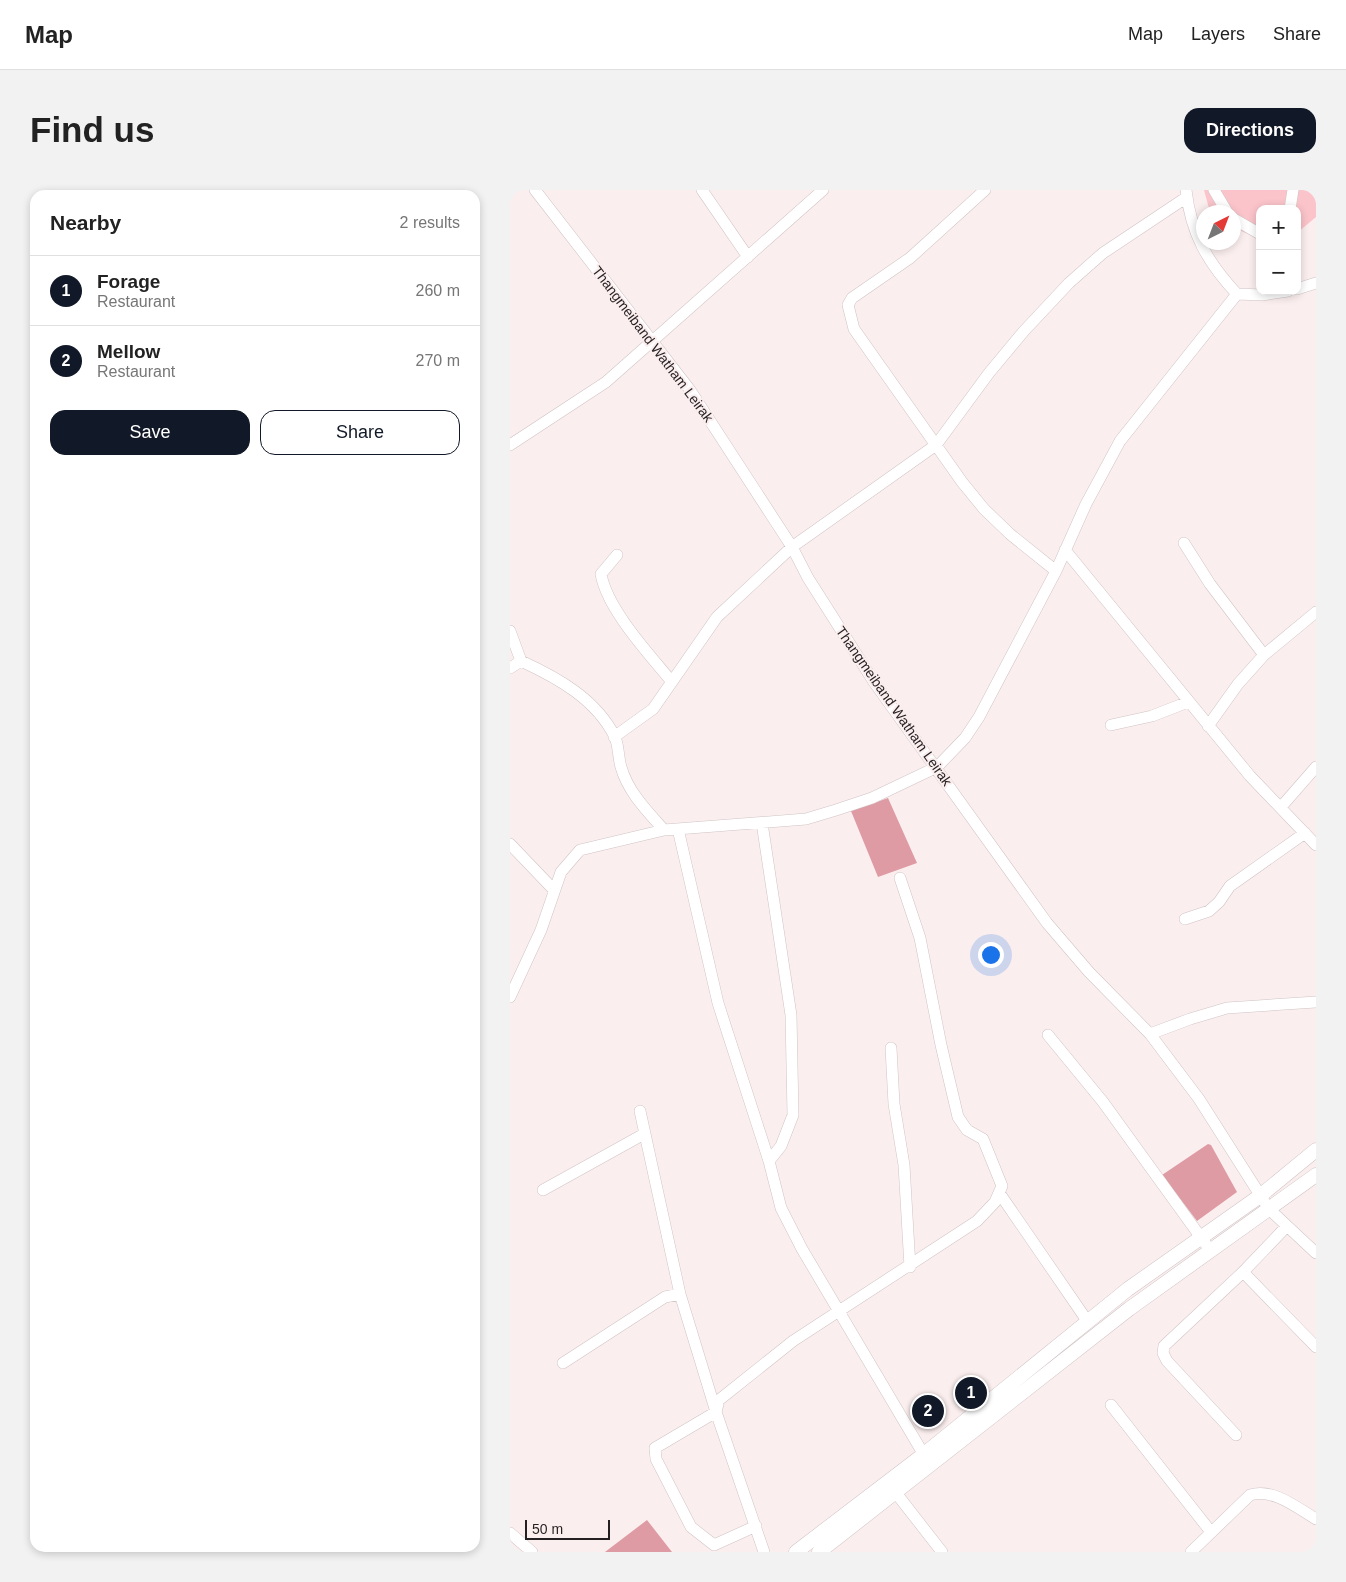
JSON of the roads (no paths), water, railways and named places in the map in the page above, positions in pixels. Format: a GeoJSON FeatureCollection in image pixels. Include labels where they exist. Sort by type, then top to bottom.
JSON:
{"type":"FeatureCollection","features":[{"type":"Feature","properties":{"kind":"main road"},"geometry":{"type":"LineString","coordinates":[[819,1552],[896,1493],[927,1460],[1088,1322],[1200,1237],[1260,1196],[1316,1150]]}},
{"type":"Feature","properties":{"kind":"main road"},"geometry":{"type":"LineString","coordinates":[[796,1552],[927,1460],[1210,1250],[1315,1178]]}},
{"type":"Feature","properties":{"kind":"street","name":"Thangmeiband Watham Leirak"},"geometry":{"type":"LineString","coordinates":[[535,190],[654,341],[690,390],[792,547],[808,578],[869,674],[1047,923],[1089,972],[1150,1034],[1195,1093],[1269,1209],[1316,1253]]}},
{"type":"Feature","properties":{"kind":"street"},"geometry":{"type":"LineString","coordinates":[[702,190],[748,257]]}},
{"type":"Feature","properties":{"kind":"street"},"geometry":{"type":"LineString","coordinates":[[510,445],[606,382],[823,190]]}},
{"type":"Feature","properties":{"kind":"street"},"geometry":{"type":"LineString","coordinates":[[986,190],[910,258],[852,298],[848,305],[854,329],[984,509],[1010,534],[1056,571]]}},
{"type":"Feature","properties":{"kind":"street"},"geometry":{"type":"LineString","coordinates":[[1214,190],[1223,205]]}},
{"type":"Feature","properties":{"kind":"street"},"geometry":{"type":"LineString","coordinates":[[1291,205],[1293,190]]}},
{"type":"Feature","properties":{"kind":"street"},"geometry":{"type":"LineString","coordinates":[[614,737],[653,709],[717,617],[792,547],[936,445],[989,373],[1024,330],[1069,283],[1103,253],[1186,194],[1200,245],[1210,263],[1237,294],[1256,295]]}},
{"type":"Feature","properties":{"kind":"street"},"geometry":{"type":"LineString","coordinates":[[1241,223],[1256,232]]}},
{"type":"Feature","properties":{"kind":"street"},"geometry":{"type":"LineString","coordinates":[[1301,289],[1316,283]]}},
{"type":"Feature","properties":{"kind":"street"},"geometry":{"type":"LineString","coordinates":[[510,997],[541,930],[560,872],[580,850],[664,830],[806,819],[872,798],[936,767],[965,738],[979,717],[1056,571],[1102,472],[1120,441],[1237,294]]}},
{"type":"Feature","properties":{"kind":"street"},"geometry":{"type":"LineString","coordinates":[[1184,543],[1210,584],[1264,656]]}},
{"type":"Feature","properties":{"kind":"street"},"geometry":{"type":"LineString","coordinates":[[1065,550],[1250,776],[1316,845]]}},
{"type":"Feature","properties":{"kind":"street"},"geometry":{"type":"LineString","coordinates":[[617,555],[601,574],[603,585],[630,631],[672,682]]}},
{"type":"Feature","properties":{"kind":"street"},"geometry":{"type":"LineString","coordinates":[[1208,726],[1238,684],[1264,656],[1316,612]]}},
{"type":"Feature","properties":{"kind":"street"},"geometry":{"type":"LineString","coordinates":[[510,630],[521,661],[567,684],[587,701],[614,737],[626,780],[642,805],[664,830]]}},
{"type":"Feature","properties":{"kind":"street"},"geometry":{"type":"LineString","coordinates":[[510,668],[521,661]]}},
{"type":"Feature","properties":{"kind":"street"},"geometry":{"type":"LineString","coordinates":[[1111,726],[1152,716],[1188,702]]}},
{"type":"Feature","properties":{"kind":"street"},"geometry":{"type":"LineString","coordinates":[[1281,807],[1316,767]]}},
{"type":"Feature","properties":{"kind":"street"},"geometry":{"type":"LineString","coordinates":[[762,823],[791,1015],[793,1115],[781,1146],[769,1161]]}},
{"type":"Feature","properties":{"kind":"street"},"geometry":{"type":"LineString","coordinates":[[678,829],[718,1003],[769,1161],[781,1208],[790,1228],[927,1460]]}},
{"type":"Feature","properties":{"kind":"street"},"geometry":{"type":"LineString","coordinates":[[1185,919],[1209,911],[1219,902],[1230,886],[1305,834]]}},
{"type":"Feature","properties":{"kind":"street"},"geometry":{"type":"LineString","coordinates":[[510,844],[554,890]]}},
{"type":"Feature","properties":{"kind":"street"},"geometry":{"type":"LineString","coordinates":[[756,1526],[714,1545],[691,1527],[656,1459],[655,1448],[716,1412],[719,1400],[793,1342],[910,1267],[977,1221],[1000,1194],[1002,1186],[1000,1177],[983,1139],[967,1130],[958,1117],[941,1045],[920,938],[900,878]]}},
{"type":"Feature","properties":{"kind":"street"},"geometry":{"type":"LineString","coordinates":[[1150,1034],[1227,1008],[1316,1002]]}},
{"type":"Feature","properties":{"kind":"street"},"geometry":{"type":"LineString","coordinates":[[1048,1035],[1103,1102],[1210,1250]]}},
{"type":"Feature","properties":{"kind":"street"},"geometry":{"type":"LineString","coordinates":[[891,1048],[894,1104],[904,1165],[910,1267]]}},
{"type":"Feature","properties":{"kind":"street"},"geometry":{"type":"LineString","coordinates":[[640,1111],[680,1294],[716,1412],[764,1552]]}},
{"type":"Feature","properties":{"kind":"street"},"geometry":{"type":"LineString","coordinates":[[543,1190],[644,1134]]}},
{"type":"Feature","properties":{"kind":"street"},"geometry":{"type":"LineString","coordinates":[[1000,1194],[1088,1322]]}},
{"type":"Feature","properties":{"kind":"street"},"geometry":{"type":"LineString","coordinates":[[1236,1435],[1167,1361],[1163,1353],[1164,1346],[1243,1272],[1287,1226]]}},
{"type":"Feature","properties":{"kind":"street"},"geometry":{"type":"LineString","coordinates":[[1243,1272],[1316,1346]]}},
{"type":"Feature","properties":{"kind":"street"},"geometry":{"type":"LineString","coordinates":[[563,1363],[665,1297],[680,1294]]}},
{"type":"Feature","properties":{"kind":"street"},"geometry":{"type":"LineString","coordinates":[[1111,1405],[1211,1532]]}},
{"type":"Feature","properties":{"kind":"street"},"geometry":{"type":"LineString","coordinates":[[1191,1552],[1250,1495],[1258,1492],[1278,1497],[1316,1519]]}},
{"type":"Feature","properties":{"kind":"street"},"geometry":{"type":"LineString","coordinates":[[896,1493],[942,1552]]}},
{"type":"Feature","properties":{"kind":"street"},"geometry":{"type":"LineString","coordinates":[[510,1533],[532,1552]]}},
{"type":"Feature","properties":{"kind":"place","name":"Forage"},"geometry":{"type":"Point","coordinates":[971,1393]}},
{"type":"Feature","properties":{"kind":"place","name":"Mellow"},"geometry":{"type":"Point","coordinates":[928,1411]}}]}
